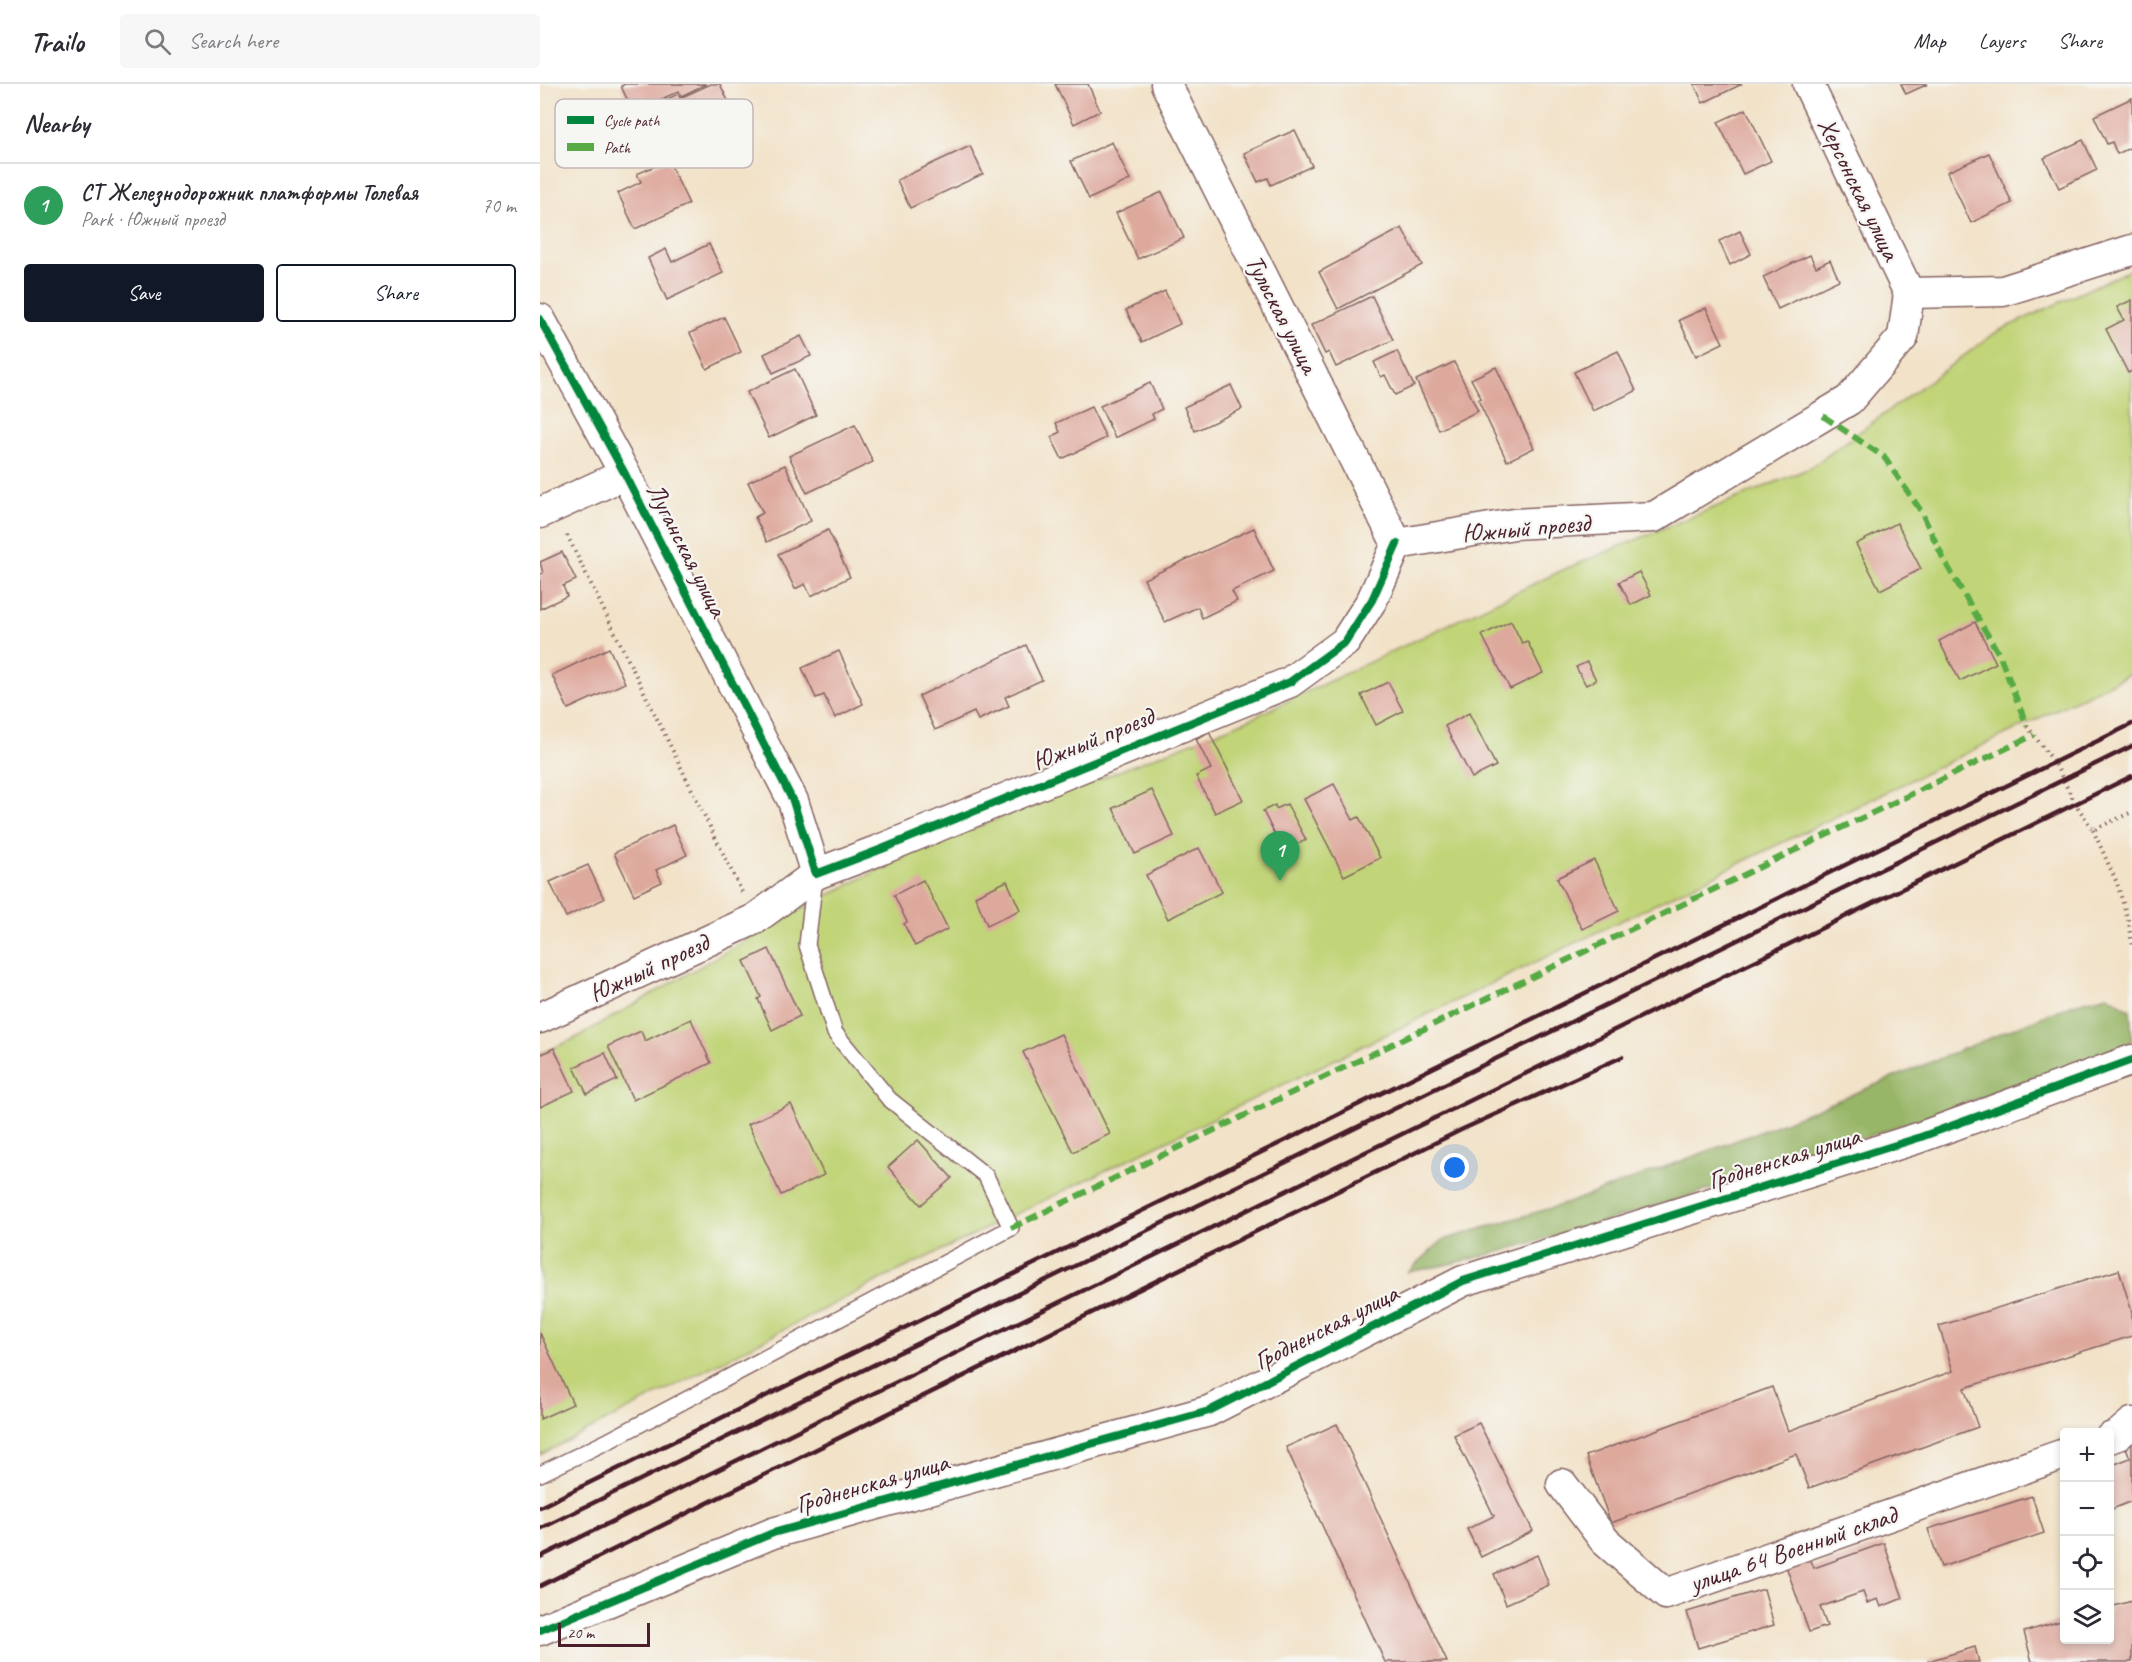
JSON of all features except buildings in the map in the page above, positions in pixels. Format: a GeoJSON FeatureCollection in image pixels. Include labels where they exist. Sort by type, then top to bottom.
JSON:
{"type":"FeatureCollection","features":[{"type":"Feature","properties":{"kind":"street","name":"Тульская улица"},"geometry":{"type":"LineString","coordinates":[[1166,84],[1397,544]]}},
{"type":"Feature","properties":{"kind":"street","name":"Херсонская улица"},"geometry":{"type":"LineString","coordinates":[[1808,84],[1909,293]]}},
{"type":"Feature","properties":{"kind":"street"},"geometry":{"type":"LineString","coordinates":[[1909,293],[2003,291],[2132,250]]}},
{"type":"Feature","properties":{"kind":"street","name":"Южный проезд"},"geometry":{"type":"LineString","coordinates":[[540,1018],[755,919],[816,874],[1290,682],[1345,642],[1372,600],[1397,544],[1514,524],[1654,517],[1849,400],[1903,337],[1909,293]]}},
{"type":"Feature","properties":{"kind":"street","name":"Луганская улица"},"geometry":{"type":"LineString","coordinates":[[540,319],[625,474],[793,801],[816,874]]}},
{"type":"Feature","properties":{"kind":"street"},"geometry":{"type":"LineString","coordinates":[[547,510],[625,474]]}},
{"type":"Feature","properties":{"kind":"street","name":"Гродненская улица"},"geometry":{"type":"LineString","coordinates":[[540,1630],[772,1533],[1209,1411],[1463,1281],[1918,1138],[2132,1060]]}},
{"type":"Feature","properties":{"kind":"street"},"geometry":{"type":"LineString","coordinates":[[2114,1436],[2132,1423]]}},
{"type":"Feature","properties":{"kind":"street","name":"улица 64 Военный склад"},"geometry":{"type":"LineString","coordinates":[[1562,1484],[1605,1541],[1666,1594],[2060,1455]]}},
{"type":"Feature","properties":{"kind":"lane"},"geometry":{"type":"LineString","coordinates":[[540,1474],[610,1440],[1011,1228],[986,1176],[889,1099],[835,1033],[807,945],[816,874]]}},
{"type":"Feature","properties":{"kind":"path"},"geometry":{"type":"LineString","coordinates":[[547,510],[755,919]]}},
{"type":"Feature","properties":{"kind":"path"},"geometry":{"type":"LineString","coordinates":[[2027,726],[2054,762],[2075,803],[2093,830],[2117,883],[2132,945]]}},
{"type":"Feature","properties":{"kind":"path"},"geometry":{"type":"LineString","coordinates":[[2093,830],[2132,812]]}},
{"type":"Feature","properties":{"kind":"green space"},"geometry":{"type":"Polygon","coordinates":[[[2132,269],[2132,673],[882,1279],[540,1455],[540,1054],[574,1039],[797,911],[914,852],[1248,720],[1565,569],[1810,468],[1998,331],[2132,269]]]}},
{"type":"Feature","properties":{"kind":"green space"},"geometry":{"type":"Polygon","coordinates":[[[2108,995],[2130,1010],[2132,1039],[2121,1052],[1667,1203],[1506,1250],[1408,1272],[1443,1240],[1568,1203],[1770,1128],[2073,1004],[2108,995]]]}},
{"type":"Feature","properties":{"kind":"railway"},"geometry":{"type":"LineString","coordinates":[[540,1507],[2132,724]]}},
{"type":"Feature","properties":{"kind":"railway"},"geometry":{"type":"LineString","coordinates":[[540,1529],[2132,746]]}},
{"type":"Feature","properties":{"kind":"railway"},"geometry":{"type":"LineString","coordinates":[[540,1557],[2132,776]]}},
{"type":"Feature","properties":{"kind":"railway"},"geometry":{"type":"LineString","coordinates":[[540,1586],[1463,1129],[1622,1057]]}},
{"type":"Feature","properties":{"kind":"marked path"},"geometry":{"type":"LineString","coordinates":[[1823,416],[1884,457],[1921,511],[1945,562],[2000,656],[2027,726]]}},
{"type":"Feature","properties":{"kind":"marked path"},"geometry":{"type":"LineString","coordinates":[[1011,1228],[2034,735]]}},
{"type":"Feature","properties":{"kind":"cycle path"},"geometry":{"type":"LineString","coordinates":[[540,319],[625,474],[793,801],[816,874],[1290,682],[1345,642],[1372,600],[1397,544]]}},
{"type":"Feature","properties":{"kind":"cycle path"},"geometry":{"type":"LineString","coordinates":[[540,1630],[773,1533],[1209,1411],[1463,1281],[1918,1138],[2132,1060]]}},
{"type":"Feature","properties":{"kind":"place","name":"СТ Железнодорожник платформы Толевая"},"geometry":{"type":"Point","coordinates":[1280,881]}}]}
